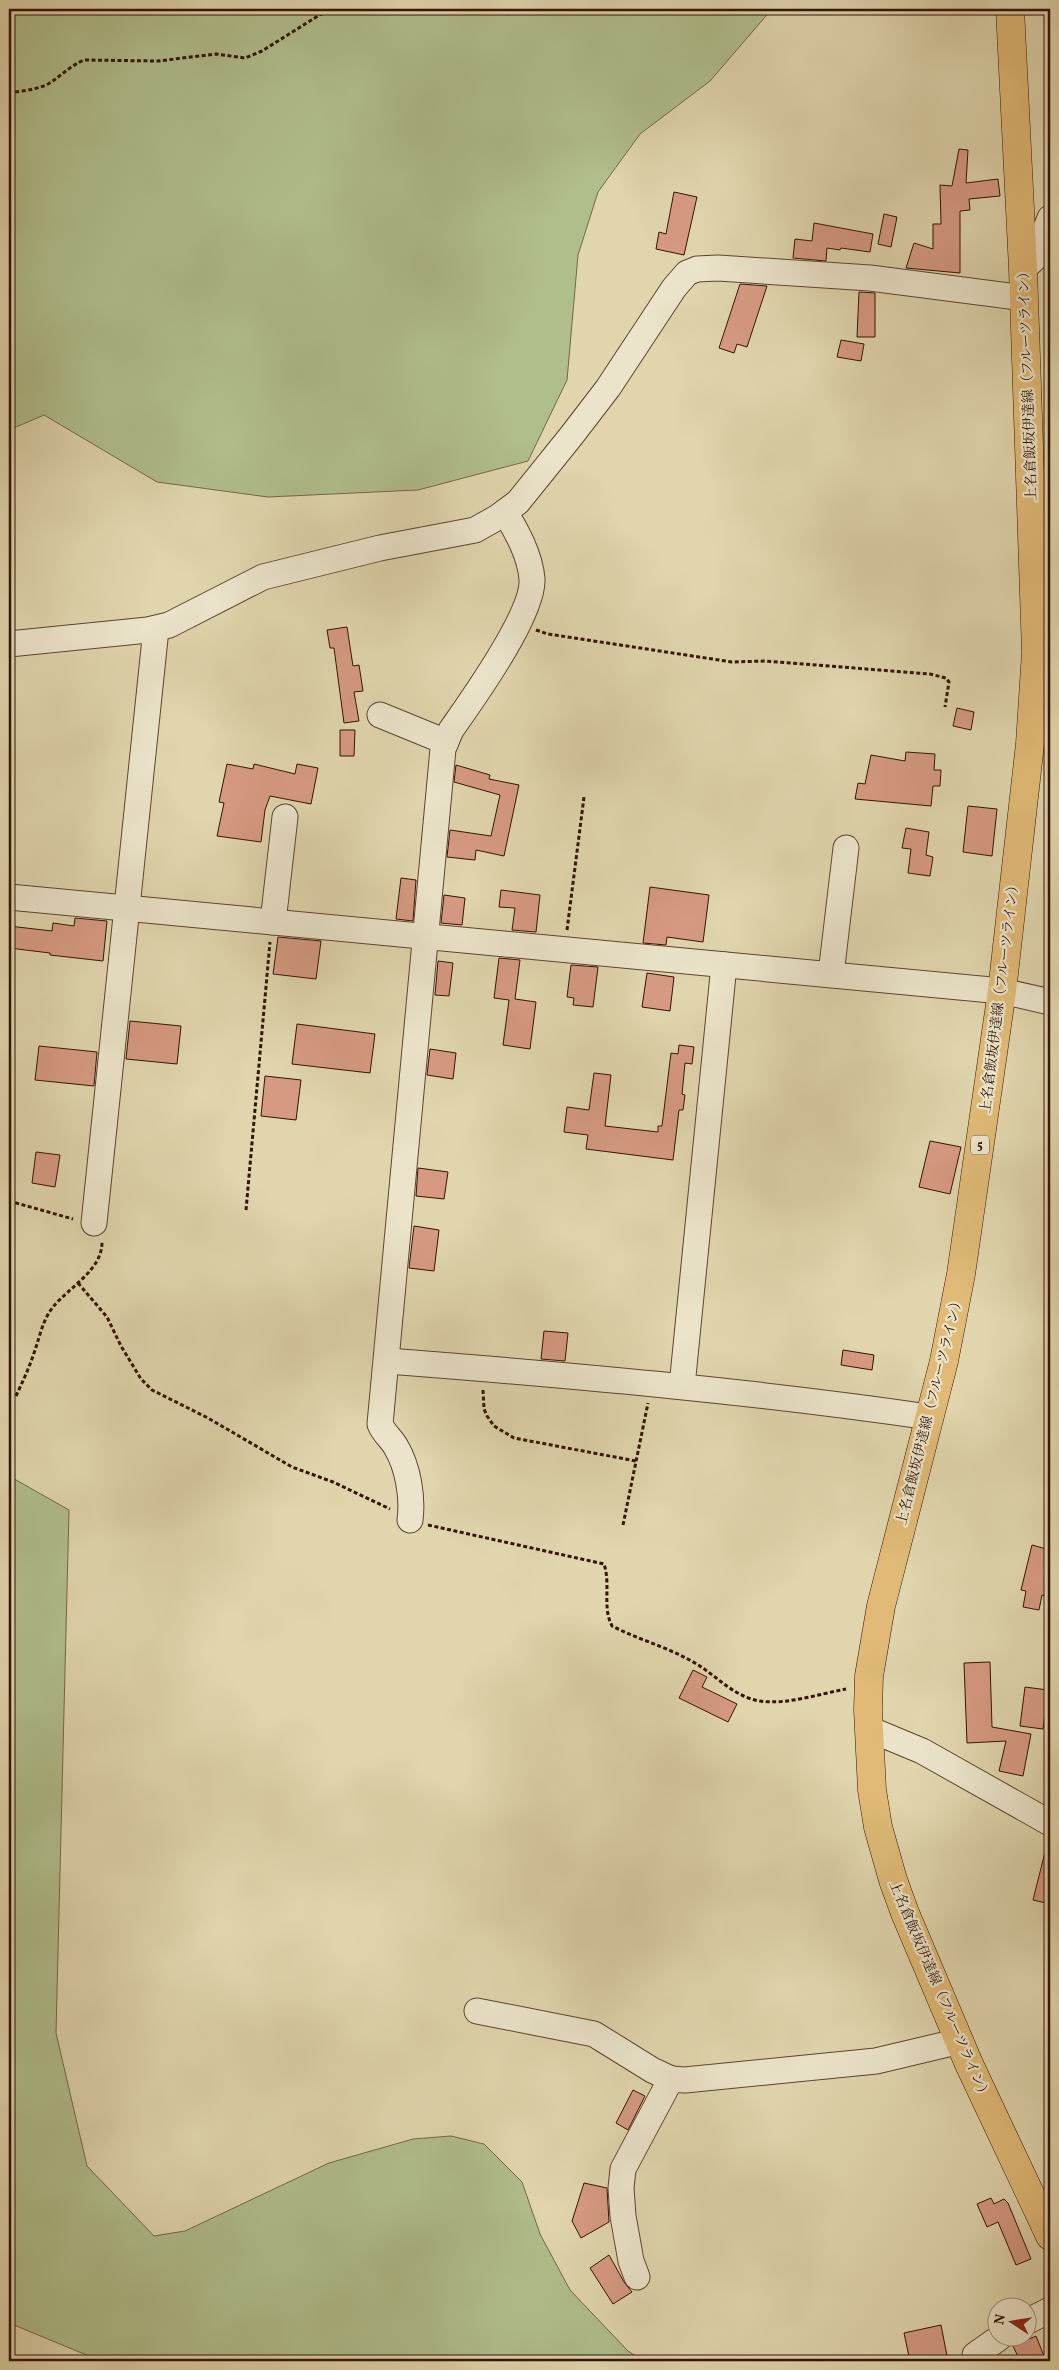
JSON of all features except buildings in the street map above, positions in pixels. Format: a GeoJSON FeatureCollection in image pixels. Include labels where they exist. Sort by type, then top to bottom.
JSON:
{"type":"FeatureCollection","features":[{"type":"Feature","properties":{"kind":"main road","name":"上名倉飯坂伊達線（フルーツライン）"},"geometry":{"type":"LineString","coordinates":[[1010,9],[1023,269],[1036,652],[1030,744],[1002,991],[962,1274],[944,1361],[881,1606],[869,1684],[869,1729],[872,1790],[886,1856],[905,1913],[960,2041],[1050,2236]]}},
{"type":"Feature","properties":{"kind":"street"},"geometry":{"type":"LineString","coordinates":[[1023,269],[1034,259],[1050,218]]}},
{"type":"Feature","properties":{"kind":"street"},"geometry":{"type":"LineString","coordinates":[[9,644],[156,629],[169,625],[263,577],[380,548],[474,530],[518,502],[608,388],[674,288],[688,273],[698,269],[718,268],[870,278],[1024,298]]}},
{"type":"Feature","properties":{"kind":"street"},"geometry":{"type":"LineString","coordinates":[[410,1520],[412,1506],[405,1468],[396,1446],[384,1434],[380,1424],[388,1361],[425,937],[443,749],[451,730],[519,624],[530,597],[532,581],[529,562],[516,530],[505,512]]}},
{"type":"Feature","properties":{"kind":"street"},"geometry":{"type":"LineString","coordinates":[[94,1224],[156,629]]}},
{"type":"Feature","properties":{"kind":"street"},"geometry":{"type":"LineString","coordinates":[[380,715],[446,742]]}},
{"type":"Feature","properties":{"kind":"street"},"geometry":{"type":"LineString","coordinates":[[273,922],[285,816]]}},
{"type":"Feature","properties":{"kind":"street"},"geometry":{"type":"LineString","coordinates":[[831,974],[846,848]]}},
{"type":"Feature","properties":{"kind":"street"},"geometry":{"type":"LineString","coordinates":[[9,897],[1002,991],[1050,1002]]}},
{"type":"Feature","properties":{"kind":"street"},"geometry":{"type":"LineString","coordinates":[[682,1386],[724,965]]}},
{"type":"Feature","properties":{"kind":"street"},"geometry":{"type":"LineString","coordinates":[[388,1361],[682,1386],[930,1417]]}},
{"type":"Feature","properties":{"kind":"street"},"geometry":{"type":"LineString","coordinates":[[869,1729],[940,1760],[1050,1822]]}},
{"type":"Feature","properties":{"kind":"street"},"geometry":{"type":"LineString","coordinates":[[477,2011],[594,2034],[652,2070],[671,2079],[685,2080],[876,2061],[960,2041]]}},
{"type":"Feature","properties":{"kind":"street"},"geometry":{"type":"LineString","coordinates":[[637,2277],[630,2261],[624,2216],[621,2188],[623,2169],[671,2079]]}},
{"type":"Feature","properties":{"kind":"street"},"geometry":{"type":"LineString","coordinates":[[1036,2317],[1050,2310]]}},
{"type":"Feature","properties":{"kind":"street"},"geometry":{"type":"LineString","coordinates":[[975,2355],[986,2347]]}},
{"type":"Feature","properties":{"kind":"path"},"geometry":{"type":"LineString","coordinates":[[9,93],[45,85],[61,76],[73,64],[84,60],[158,61],[216,54],[245,58],[262,51],[329,9]]}},
{"type":"Feature","properties":{"kind":"path"},"geometry":{"type":"LineString","coordinates":[[495,9],[507,14],[513,12],[514,9]]}},
{"type":"Feature","properties":{"kind":"path"},"geometry":{"type":"LineString","coordinates":[[519,624],[548,634],[732,662],[765,661],[930,674],[946,678],[950,682],[945,707]]}},
{"type":"Feature","properties":{"kind":"path"},"geometry":{"type":"LineString","coordinates":[[564,950],[584,797]]}},
{"type":"Feature","properties":{"kind":"path"},"geometry":{"type":"LineString","coordinates":[[246,1210],[268,950],[273,922]]}},
{"type":"Feature","properties":{"kind":"path"},"geometry":{"type":"LineString","coordinates":[[9,1200],[56,1215],[94,1224],[100,1233],[103,1243],[101,1254],[94,1266],[58,1301],[47,1316],[27,1373],[16,1396]]}},
{"type":"Feature","properties":{"kind":"path"},"geometry":{"type":"LineString","coordinates":[[78,1283],[107,1317],[121,1346],[141,1379],[152,1390],[208,1418],[292,1467],[369,1498],[410,1520],[473,1537],[604,1564],[608,1584],[606,1616],[612,1626],[663,1646],[696,1663],[741,1696],[759,1701],[777,1702],[869,1684]]}},
{"type":"Feature","properties":{"kind":"path"},"geometry":{"type":"LineString","coordinates":[[482,1368],[484,1409],[494,1426],[502,1433],[514,1438],[636,1461]]}},
{"type":"Feature","properties":{"kind":"path"},"geometry":{"type":"LineString","coordinates":[[623,1525],[652,1383]]}},
{"type":"Feature","properties":{"kind":"green space"},"geometry":{"type":"Polygon","coordinates":[[[9,9],[772,9],[710,81],[640,134],[598,192],[578,255],[567,380],[528,461],[418,490],[268,497],[157,482],[44,415],[9,430],[9,9]]]}},
{"type":"Feature","properties":{"kind":"green space"},"geometry":{"type":"Polygon","coordinates":[[[9,1476],[69,1510],[56,2033],[87,2166],[154,2236],[185,2231],[329,2163],[413,2139],[451,2136],[484,2144],[522,2182],[540,2234],[570,2290],[628,2351],[643,2361],[101,2361],[9,2323],[9,1476]]]}}]}
